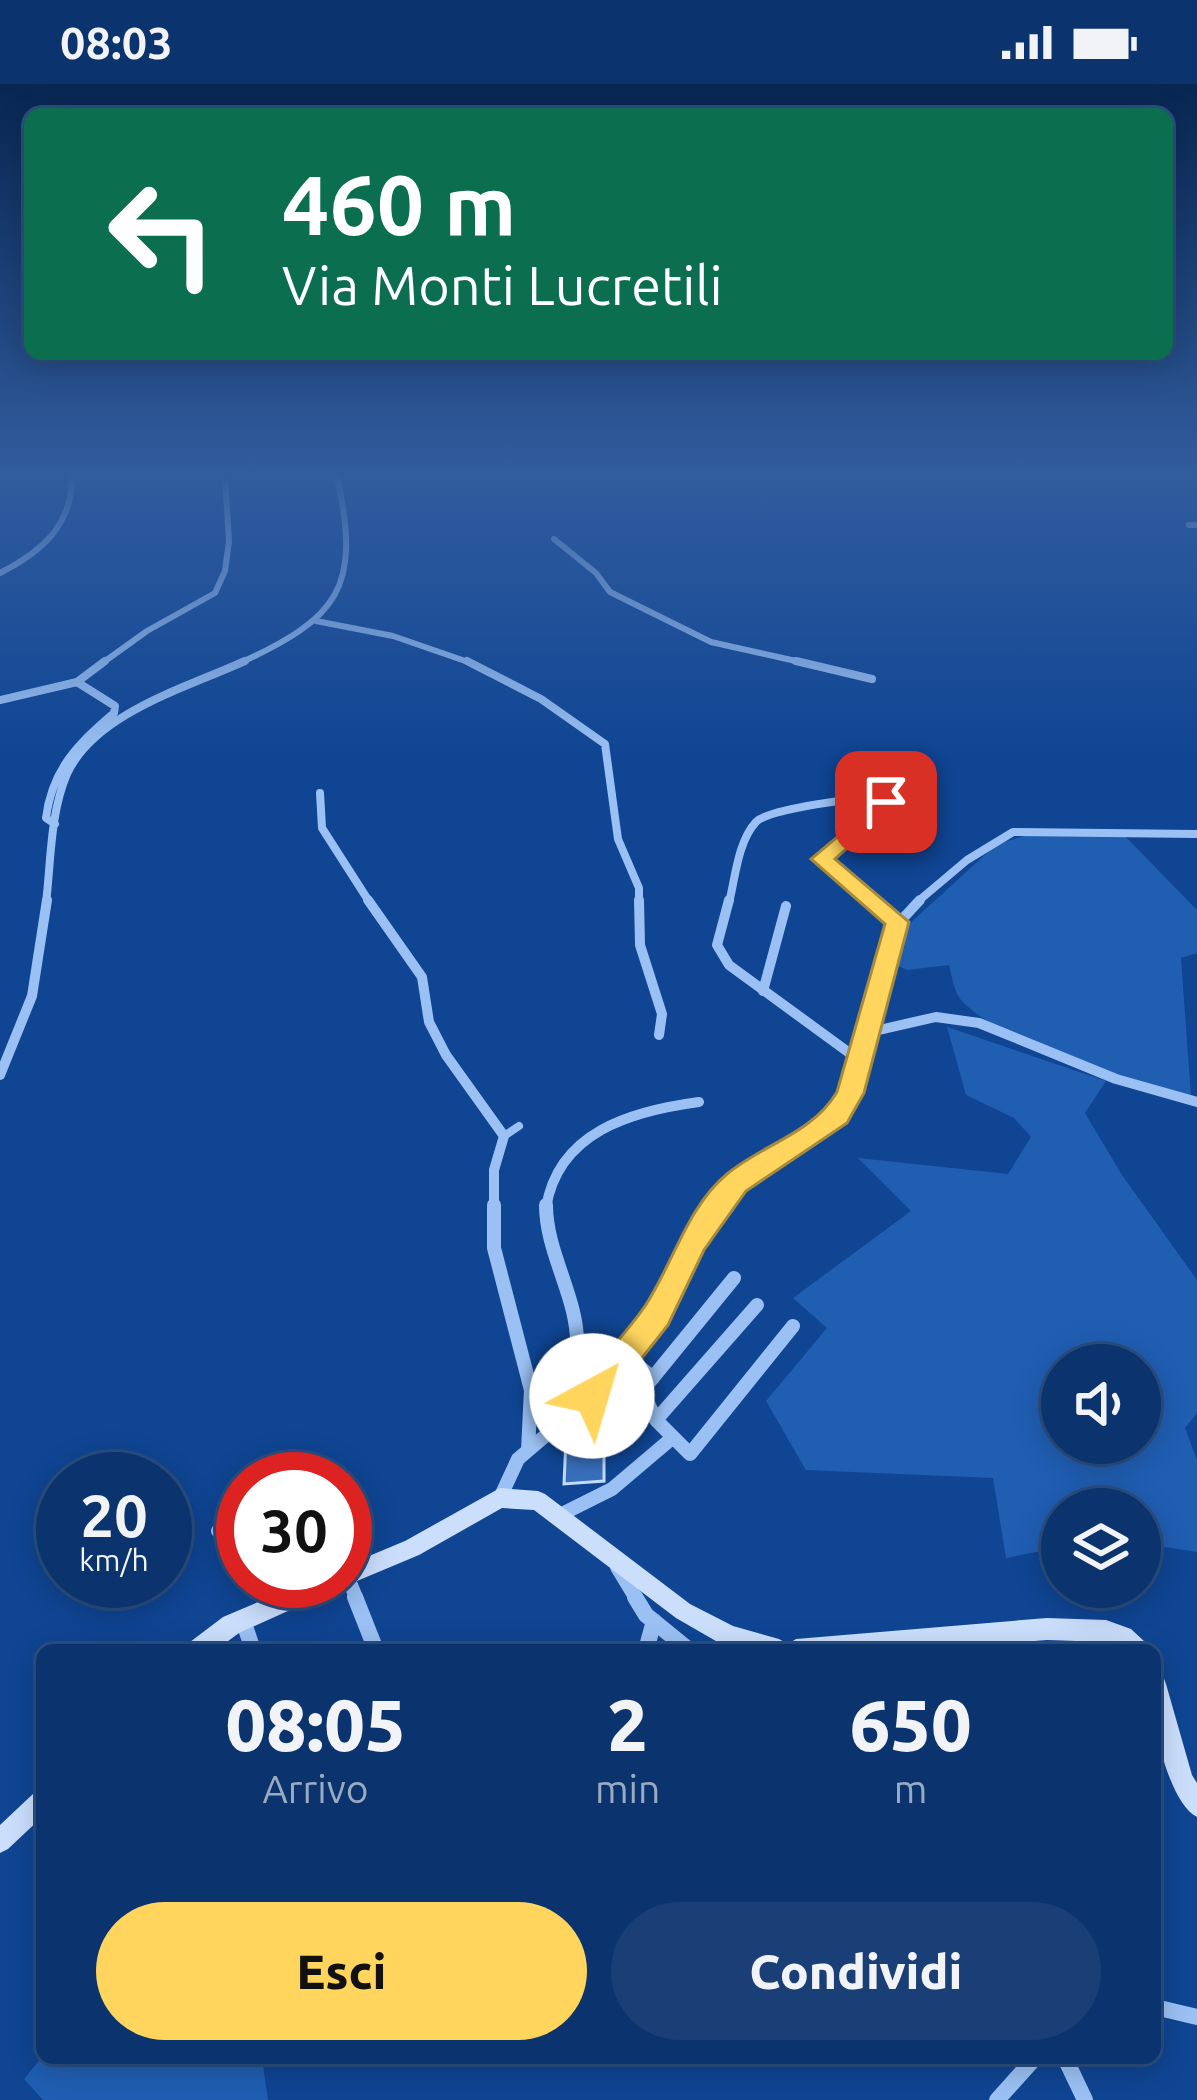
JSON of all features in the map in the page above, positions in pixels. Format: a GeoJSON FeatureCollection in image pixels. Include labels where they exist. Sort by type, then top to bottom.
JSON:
{"type":"FeatureCollection","features":[{"type":"Feature","properties":{"kind":"main road"},"geometry":{"type":"LineString","coordinates":[[372,1564],[412,1548],[500,1498],[538,1501],[683,1611],[730,1636],[758,1644]]}},
{"type":"Feature","properties":{"kind":"main road"},"geometry":{"type":"LineString","coordinates":[[207,1644],[269,1608]]}},
{"type":"Feature","properties":{"kind":"main road"},"geometry":{"type":"LineString","coordinates":[[868,1644],[1047,1629],[1106,1631],[1131,1644]]}},
{"type":"Feature","properties":{"kind":"main road"},"geometry":{"type":"LineString","coordinates":[[1161,1706],[1179,1772],[1197,1805]]}},
{"type":"Feature","properties":{"kind":"main road"},"geometry":{"type":"LineString","coordinates":[[0,1841],[36,1807]]}},
{"type":"Feature","properties":{"kind":"street"},"geometry":{"type":"LineString","coordinates":[[0,700],[76,682],[147,632],[215,593],[225,571]]}},
{"type":"Feature","properties":{"kind":"street"},"geometry":{"type":"LineString","coordinates":[[0,1075],[32,1004],[65,776],[100,734],[316,621],[337,597],[342,571]]}},
{"type":"Feature","properties":{"kind":"street"},"geometry":{"type":"LineString","coordinates":[[594,571],[610,592],[711,642],[872,679]]}},
{"type":"Feature","properties":{"kind":"street"},"geometry":{"type":"LineString","coordinates":[[316,621],[384,635],[484,670],[551,706],[605,744],[618,838],[639,888],[640,945],[662,1014],[659,1035]]}},
{"type":"Feature","properties":{"kind":"street"},"geometry":{"type":"LineString","coordinates":[[55,824],[46,818],[54,775],[71,750],[116,709],[105,696],[76,682]]}},
{"type":"Feature","properties":{"kind":"street"},"geometry":{"type":"LineString","coordinates":[[320,793],[322,828],[331,847],[422,976],[429,1022],[446,1055],[504,1136]]}},
{"type":"Feature","properties":{"kind":"street"},"geometry":{"type":"LineString","coordinates":[[859,1060],[729,965],[717,945],[746,836],[764,814],[794,812],[867,794],[883,798],[886,806],[822,859],[898,922]]}},
{"type":"Feature","properties":{"kind":"street"},"geometry":{"type":"LineString","coordinates":[[500,1498],[518,1459],[613,1370],[656,1316],[693,1242],[736,1183],[837,1115],[850,1093],[898,922],[1007,834],[1057,830],[1197,833]]}},
{"type":"Feature","properties":{"kind":"street"},"geometry":{"type":"LineString","coordinates":[[763,991],[786,906]]}},
{"type":"Feature","properties":{"kind":"street"},"geometry":{"type":"LineString","coordinates":[[866,1033],[915,1019],[954,1018],[1116,1079],[1197,1102]]}},
{"type":"Feature","properties":{"kind":"street"},"geometry":{"type":"LineString","coordinates":[[572,1412],[565,1397],[577,1335],[550,1229],[549,1190],[568,1155],[593,1132],[644,1113],[699,1102]]}},
{"type":"Feature","properties":{"kind":"street"},"geometry":{"type":"LineString","coordinates":[[519,1126],[504,1136],[494,1170],[494,1248],[531,1390],[528,1450]]}},
{"type":"Feature","properties":{"kind":"street"},"geometry":{"type":"LineString","coordinates":[[641,1391],[734,1278]]}},
{"type":"Feature","properties":{"kind":"street"},"geometry":{"type":"LineString","coordinates":[[656,1420],[757,1305]]}},
{"type":"Feature","properties":{"kind":"street"},"geometry":{"type":"LineString","coordinates":[[613,1370],[641,1391],[671,1439],[691,1454],[793,1326]]}},
{"type":"Feature","properties":{"kind":"street"},"geometry":{"type":"LineString","coordinates":[[625,1355],[653,1378]]}},
{"type":"Feature","properties":{"kind":"street"},"geometry":{"type":"LineString","coordinates":[[558,1516],[612,1489],[671,1439]]}},
{"type":"Feature","properties":{"kind":"street"},"geometry":{"type":"LineString","coordinates":[[609,1552],[654,1621],[682,1644]]}},
{"type":"Feature","properties":{"kind":"street"},"geometry":{"type":"LineString","coordinates":[[348,1608],[372,1644]]}},
{"type":"Feature","properties":{"kind":"street"},"geometry":{"type":"LineString","coordinates":[[243,1620],[251,1644]]}},
{"type":"Feature","properties":{"kind":"street"},"geometry":{"type":"LineString","coordinates":[[648,1644],[654,1621]]}},
{"type":"Feature","properties":{"kind":"street"},"geometry":{"type":"LineString","coordinates":[[1161,2008],[1197,2017]]}},
{"type":"Feature","properties":{"kind":"street"},"geometry":{"type":"LineString","coordinates":[[997,2100],[1030,2064]]}},
{"type":"Feature","properties":{"kind":"street"},"geometry":{"type":"LineString","coordinates":[[1067,2064],[1085,2100]]}},
{"type":"Feature","properties":{"kind":"shaded area"},"geometry":{"type":"Polygon","coordinates":[[[1123,834],[1197,910],[1197,953],[1181,958],[1191,1096],[1069,1058],[1005,1031],[961,1000],[949,965],[907,970],[892,963],[908,925],[997,844],[1025,836],[1123,834]]]}},
{"type":"Feature","properties":{"kind":"shaded area"},"geometry":{"type":"Polygon","coordinates":[[[947,1027],[1106,1081],[1085,1113],[1122,1175],[1197,1280],[1197,1413],[1185,1428],[1197,1460],[1197,1552],[1161,1546],[1161,1488],[1041,1488],[1041,1551],[1006,1558],[993,1478],[806,1470],[766,1401],[827,1328],[793,1298],[911,1211],[858,1158],[1008,1174],[1031,1137],[1014,1118],[966,1095],[947,1027]]]}},
{"type":"Feature","properties":{"kind":"shaded area"},"geometry":{"type":"Polygon","coordinates":[[[36,2064],[263,2064],[268,2100],[43,2100],[24,2079],[36,2064]]]}},
{"type":"Feature","properties":{"kind":"building"},"geometry":{"type":"Polygon","coordinates":[[[566,1439],[604,1439],[604,1481],[564,1484],[566,1439]]]}},
{"type":"Feature","properties":{"kind":"route"},"geometry":{"type":"LineString","coordinates":[[592,1396],[656,1316],[693,1242],[736,1183],[813,1135],[837,1115],[850,1093],[898,922],[870,904],[822,859],[886,802]]}}]}
